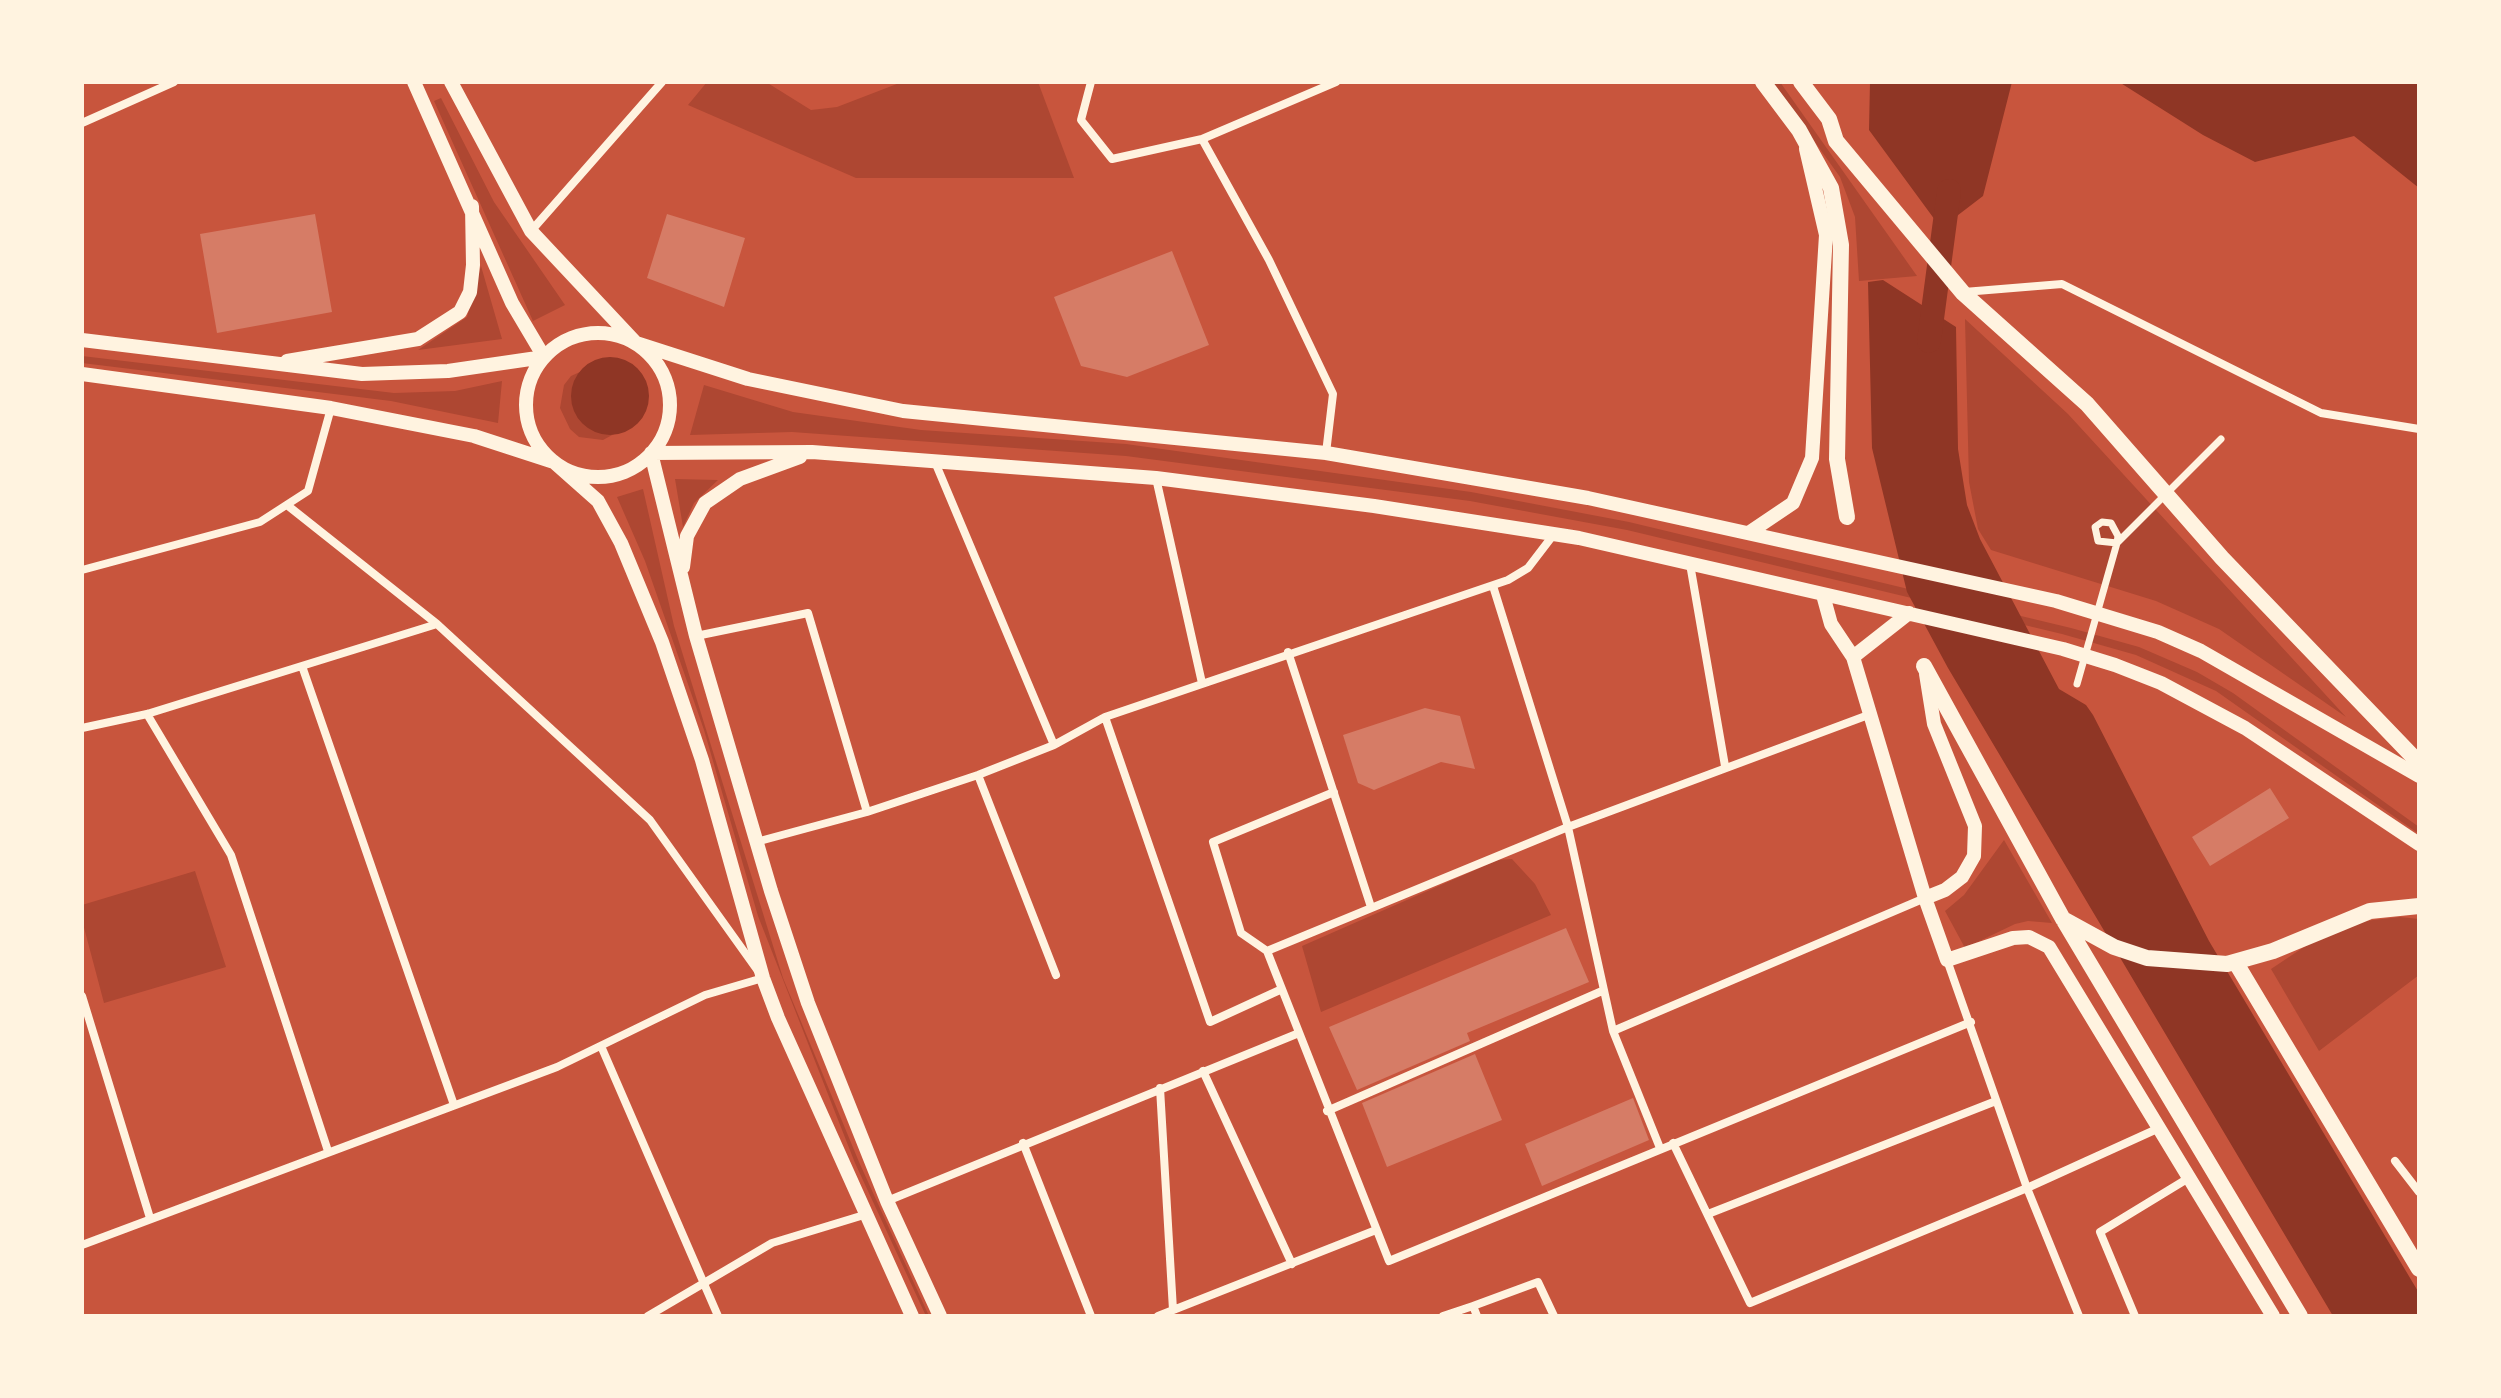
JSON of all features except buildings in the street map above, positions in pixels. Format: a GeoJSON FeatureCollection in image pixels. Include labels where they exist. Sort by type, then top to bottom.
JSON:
{"type":"FeatureCollection","features":[{"type":"Feature","properties":{"kind":"main road"},"geometry":{"type":"LineString","coordinates":[[82,374],[331,408],[474,436],[554,462],[574,473],[597,477],[619,474],[640,464],[667,428],[671,406],[667,381],[655,359],[636,343],[531,231],[451,82]]}},
{"type":"Feature","properties":{"kind":"main road"},"geometry":{"type":"LineString","coordinates":[[1763,82],[1803,138],[1831,188],[1841,245],[1837,459],[1847,517]]}},
{"type":"Feature","properties":{"kind":"main road"},"geometry":{"type":"LineString","coordinates":[[1801,82],[1829,119],[1836,141],[1963,293],[2087,404],[2222,558],[2419,763]]}},
{"type":"Feature","properties":{"kind":"main road"},"geometry":{"type":"LineString","coordinates":[[417,84],[512,303],[544,357]]}},
{"type":"Feature","properties":{"kind":"main road"},"geometry":{"type":"LineString","coordinates":[[1750,532],[1793,503],[1812,458],[1826,235],[1803,138]]}},
{"type":"Feature","properties":{"kind":"main road"},"geometry":{"type":"LineString","coordinates":[[263,364],[418,339],[460,312],[470,292],[472,206]]}},
{"type":"Feature","properties":{"kind":"main road"},"geometry":{"type":"LineString","coordinates":[[912,1316],[864,1215],[763,978],[702,760],[662,642],[621,543],[598,501],[539,446],[529,425],[526,402],[531,378],[544,357],[564,341],[588,333],[612,334],[748,379],[903,411],[1326,453],[1588,498],[2056,601],[2158,632],[2201,651],[2419,776]]}},
{"type":"Feature","properties":{"kind":"main road"},"geometry":{"type":"LineString","coordinates":[[82,340],[362,374],[448,371],[544,357]]}},
{"type":"Feature","properties":{"kind":"main road"},"geometry":{"type":"LineString","coordinates":[[651,453],[812,452],[1156,478],[1374,506],[1554,534],[1690,564],[2063,649],[2161,683],[2201,703],[2419,844]]}},
{"type":"Feature","properties":{"kind":"main road"},"geometry":{"type":"LineString","coordinates":[[681,578],[687,536],[705,503],[740,479],[812,452]]}},
{"type":"Feature","properties":{"kind":"main road"},"geometry":{"type":"LineString","coordinates":[[651,453],[696,636],[755,843],[808,1003],[887,1201],[940,1316]]}},
{"type":"Feature","properties":{"kind":"main road"},"geometry":{"type":"LineString","coordinates":[[1823,595],[1831,624],[1853,657],[1925,898],[1947,960],[2013,938],[2029,937],[2049,947],[2187,1179],[2273,1316]]}},
{"type":"Feature","properties":{"kind":"main road"},"geometry":{"type":"LineString","coordinates":[[1853,657],[1909,613]]}},
{"type":"Feature","properties":{"kind":"main road"},"geometry":{"type":"LineString","coordinates":[[1924,666],[1934,724],[1975,826],[1974,856],[1962,877],[1945,890],[1925,898]]}},
{"type":"Feature","properties":{"kind":"main road"},"geometry":{"type":"LineString","coordinates":[[1924,666],[2063,919],[2300,1316]]}},
{"type":"Feature","properties":{"kind":"main road"},"geometry":{"type":"LineString","coordinates":[[2063,919],[2114,947],[2166,961],[2232,963],[2273,951],[2370,911],[2419,906]]}},
{"type":"Feature","properties":{"kind":"main road"},"geometry":{"type":"LineString","coordinates":[[2232,963],[2419,1269]]}},
{"type":"Feature","properties":{"kind":"street"},"geometry":{"type":"LineString","coordinates":[[149,82],[152,92]]}},
{"type":"Feature","properties":{"kind":"street"},"geometry":{"type":"LineString","coordinates":[[82,123],[174,82]]}},
{"type":"Feature","properties":{"kind":"street"},"geometry":{"type":"LineString","coordinates":[[531,231],[662,82]]}},
{"type":"Feature","properties":{"kind":"street"},"geometry":{"type":"LineString","coordinates":[[1091,82],[1081,120],[1112,159],[1202,139],[1336,82]]}},
{"type":"Feature","properties":{"kind":"street"},"geometry":{"type":"LineString","coordinates":[[1202,139],[1269,260],[1333,394],[1326,453]]}},
{"type":"Feature","properties":{"kind":"street"},"geometry":{"type":"LineString","coordinates":[[1963,293],[2062,284],[2321,413],[2419,429]]}},
{"type":"Feature","properties":{"kind":"street"},"geometry":{"type":"LineString","coordinates":[[82,570],[260,522],[287,505],[308,491],[331,408]]}},
{"type":"Feature","properties":{"kind":"street"},"geometry":{"type":"LineString","coordinates":[[2077,684],[2117,543],[2221,439]]}},
{"type":"Feature","properties":{"kind":"street"},"geometry":{"type":"LineString","coordinates":[[935,462],[1054,745]]}},
{"type":"Feature","properties":{"kind":"street"},"geometry":{"type":"LineString","coordinates":[[1156,478],[1202,683]]}},
{"type":"Feature","properties":{"kind":"street"},"geometry":{"type":"LineString","coordinates":[[82,1245],[557,1067],[705,995],[763,978],[650,820],[437,624],[287,505]]}},
{"type":"Feature","properties":{"kind":"street"},"geometry":{"type":"LineString","coordinates":[[755,843],[867,812],[978,775],[1054,745],[1105,717],[1288,652],[1493,586],[1528,568],[1554,534]]}},
{"type":"Feature","properties":{"kind":"street"},"geometry":{"type":"LineString","coordinates":[[1690,564],[1725,766]]}},
{"type":"Feature","properties":{"kind":"street"},"geometry":{"type":"LineString","coordinates":[[1493,586],[1568,827],[1613,1031],[1660,1148]]}},
{"type":"Feature","properties":{"kind":"street"},"geometry":{"type":"LineString","coordinates":[[696,636],[808,613],[867,812]]}},
{"type":"Feature","properties":{"kind":"street"},"geometry":{"type":"LineString","coordinates":[[82,728],[147,714],[437,624]]}},
{"type":"Feature","properties":{"kind":"street"},"geometry":{"type":"LineString","coordinates":[[1288,652],[1371,907]]}},
{"type":"Feature","properties":{"kind":"street"},"geometry":{"type":"LineString","coordinates":[[302,666],[454,1105]]}},
{"type":"Feature","properties":{"kind":"street"},"geometry":{"type":"LineString","coordinates":[[147,714],[231,855],[328,1151]]}},
{"type":"Feature","properties":{"kind":"street"},"geometry":{"type":"LineString","coordinates":[[1267,951],[1568,827],[1871,714]]}},
{"type":"Feature","properties":{"kind":"street"},"geometry":{"type":"LineString","coordinates":[[1105,717],[1210,1022],[1282,989]]}},
{"type":"Feature","properties":{"kind":"street"},"geometry":{"type":"LineString","coordinates":[[978,775],[1056,975]]}},
{"type":"Feature","properties":{"kind":"street"},"geometry":{"type":"LineString","coordinates":[[1334,792],[1213,842],[1241,933],[1267,951],[1327,1111],[1389,1261],[1971,1022]]}},
{"type":"Feature","properties":{"kind":"street"},"geometry":{"type":"LineString","coordinates":[[1613,1031],[1925,898]]}},
{"type":"Feature","properties":{"kind":"street"},"geometry":{"type":"LineString","coordinates":[[1947,960],[2027,1188],[2079,1316]]}},
{"type":"Feature","properties":{"kind":"street"},"geometry":{"type":"LineString","coordinates":[[1327,1111],[1602,991]]}},
{"type":"Feature","properties":{"kind":"street"},"geometry":{"type":"LineString","coordinates":[[82,996],[150,1218]]}},
{"type":"Feature","properties":{"kind":"street"},"geometry":{"type":"LineString","coordinates":[[887,1201],[1299,1033]]}},
{"type":"Feature","properties":{"kind":"street"},"geometry":{"type":"LineString","coordinates":[[601,1046],[718,1316]]}},
{"type":"Feature","properties":{"kind":"street"},"geometry":{"type":"LineString","coordinates":[[1203,1071],[1292,1264]]}},
{"type":"Feature","properties":{"kind":"street"},"geometry":{"type":"LineString","coordinates":[[1160,1088],[1173,1310]]}},
{"type":"Feature","properties":{"kind":"street"},"geometry":{"type":"LineString","coordinates":[[1708,1214],[1996,1101]]}},
{"type":"Feature","properties":{"kind":"street"},"geometry":{"type":"LineString","coordinates":[[1673,1143],[1750,1303],[2027,1188],[2157,1129]]}},
{"type":"Feature","properties":{"kind":"street"},"geometry":{"type":"LineString","coordinates":[[1023,1143],[1091,1316]]}},
{"type":"Feature","properties":{"kind":"street"},"geometry":{"type":"LineString","coordinates":[[2395,1161],[2419,1192]]}},
{"type":"Feature","properties":{"kind":"street"},"geometry":{"type":"LineString","coordinates":[[2135,1316],[2100,1232],[2187,1179]]}},
{"type":"Feature","properties":{"kind":"street"},"geometry":{"type":"LineString","coordinates":[[648,1316],[772,1243],[864,1215]]}},
{"type":"Feature","properties":{"kind":"street"},"geometry":{"type":"LineString","coordinates":[[1158,1316],[1376,1230]]}},
{"type":"Feature","properties":{"kind":"street"},"geometry":{"type":"LineString","coordinates":[[1443,1316],[1538,1282],[1554,1316]]}},
{"type":"Feature","properties":{"kind":"street"},"geometry":{"type":"LineString","coordinates":[[1473,1306],[1477,1316]]}},
{"type":"Feature","properties":{"kind":"shaded area"},"geometry":{"type":"Polygon","coordinates":[[[707,82],[766,82],[811,110],[837,107],[902,82],[1038,82],[1074,178],[856,178],[688,105],[707,82]]]}},
{"type":"Feature","properties":{"kind":"shaded area"},"geometry":{"type":"Polygon","coordinates":[[[1772,82],[1780,82],[1917,276],[1859,281],[1855,217],[1840,177],[1772,82]]]}},
{"type":"Feature","properties":{"kind":"shaded area"},"geometry":{"type":"Polygon","coordinates":[[[1870,82],[2012,82],[1983,196],[1949,222],[1935,220],[1869,130],[1870,82]]]}},
{"type":"Feature","properties":{"kind":"shaded area"},"geometry":{"type":"Polygon","coordinates":[[[2119,82],[2419,82],[2419,188],[2354,136],[2255,162],[2203,135],[2119,82]]]}},
{"type":"Feature","properties":{"kind":"shaded area"},"geometry":{"type":"Polygon","coordinates":[[[441,98],[494,202],[565,305],[533,321],[434,101],[441,98]]]}},
{"type":"Feature","properties":{"kind":"shaded area"},"geometry":{"type":"Polygon","coordinates":[[[481,266],[502,339],[418,350],[467,317],[481,266]]]}},
{"type":"Feature","properties":{"kind":"shaded area"},"geometry":{"type":"Polygon","coordinates":[[[1883,280],[1956,327],[1958,449],[1967,505],[1980,539],[2059,689],[2086,705],[2093,715],[2209,941],[2419,1293],[2419,1316],[2333,1316],[1948,668],[1907,592],[1872,448],[1868,282],[1883,280]]]}},
{"type":"Feature","properties":{"kind":"shaded area"},"geometry":{"type":"Polygon","coordinates":[[[1965,319],[2068,414],[2346,717],[2219,629],[2156,601],[1991,550],[1978,529],[1969,482],[1965,319]]]}},
{"type":"Feature","properties":{"kind":"shaded area"},"geometry":{"type":"Polygon","coordinates":[[[82,356],[394,393],[455,391],[502,381],[498,423],[391,401],[82,363],[82,356]]]}},
{"type":"Feature","properties":{"kind":"shaded area"},"geometry":{"type":"Polygon","coordinates":[[[602,357],[618,357],[632,363],[643,374],[649,396],[643,418],[632,429],[618,435],[602,435],[588,429],[577,418],[571,404],[571,388],[577,374],[588,363],[602,357]]]}},
{"type":"Feature","properties":{"kind":"shaded area"},"geometry":{"type":"Polygon","coordinates":[[[593,366],[625,428],[603,440],[579,437],[570,429],[560,408],[564,385],[571,376],[593,366]]]}},
{"type":"Feature","properties":{"kind":"shaded area"},"geometry":{"type":"Polygon","coordinates":[[[704,385],[793,412],[921,430],[1126,444],[1471,492],[1629,522],[2071,628],[2139,647],[2197,672],[2233,693],[2419,827],[2419,834],[2216,691],[2136,655],[2062,634],[1627,530],[1470,501],[1126,456],[792,432],[690,435],[704,385]]]}},
{"type":"Feature","properties":{"kind":"shaded area"},"geometry":{"type":"Polygon","coordinates":[[[675,479],[718,480],[694,503],[683,527],[675,479]]]}},
{"type":"Feature","properties":{"kind":"shaded area"},"geometry":{"type":"Polygon","coordinates":[[[643,489],[674,626],[783,978],[859,1162],[929,1316],[926,1316],[855,1163],[758,916],[704,730],[645,561],[617,497],[643,489]]]}},
{"type":"Feature","properties":{"kind":"shaded area"},"geometry":{"type":"Polygon","coordinates":[[[2004,840],[2052,923],[2028,921],[2015,924],[1965,948],[1945,911],[1964,895],[2004,840]]]}},
{"type":"Feature","properties":{"kind":"shaded area"},"geometry":{"type":"Polygon","coordinates":[[[1512,859],[1535,884],[1551,915],[1321,1012],[1302,946],[1498,860],[1512,859]]]}},
{"type":"Feature","properties":{"kind":"shaded area"},"geometry":{"type":"Polygon","coordinates":[[[195,871],[226,967],[104,1003],[82,920],[82,905],[195,871]]]}},
{"type":"Feature","properties":{"kind":"shaded area"},"geometry":{"type":"Polygon","coordinates":[[[2400,917],[2419,919],[2419,975],[2319,1051],[2271,969],[2316,939],[2356,922],[2400,917]]]}},
{"type":"Feature","properties":{"kind":"waterway"},"geometry":{"type":"LineString","coordinates":[[1929,341],[1949,191]]}}]}
